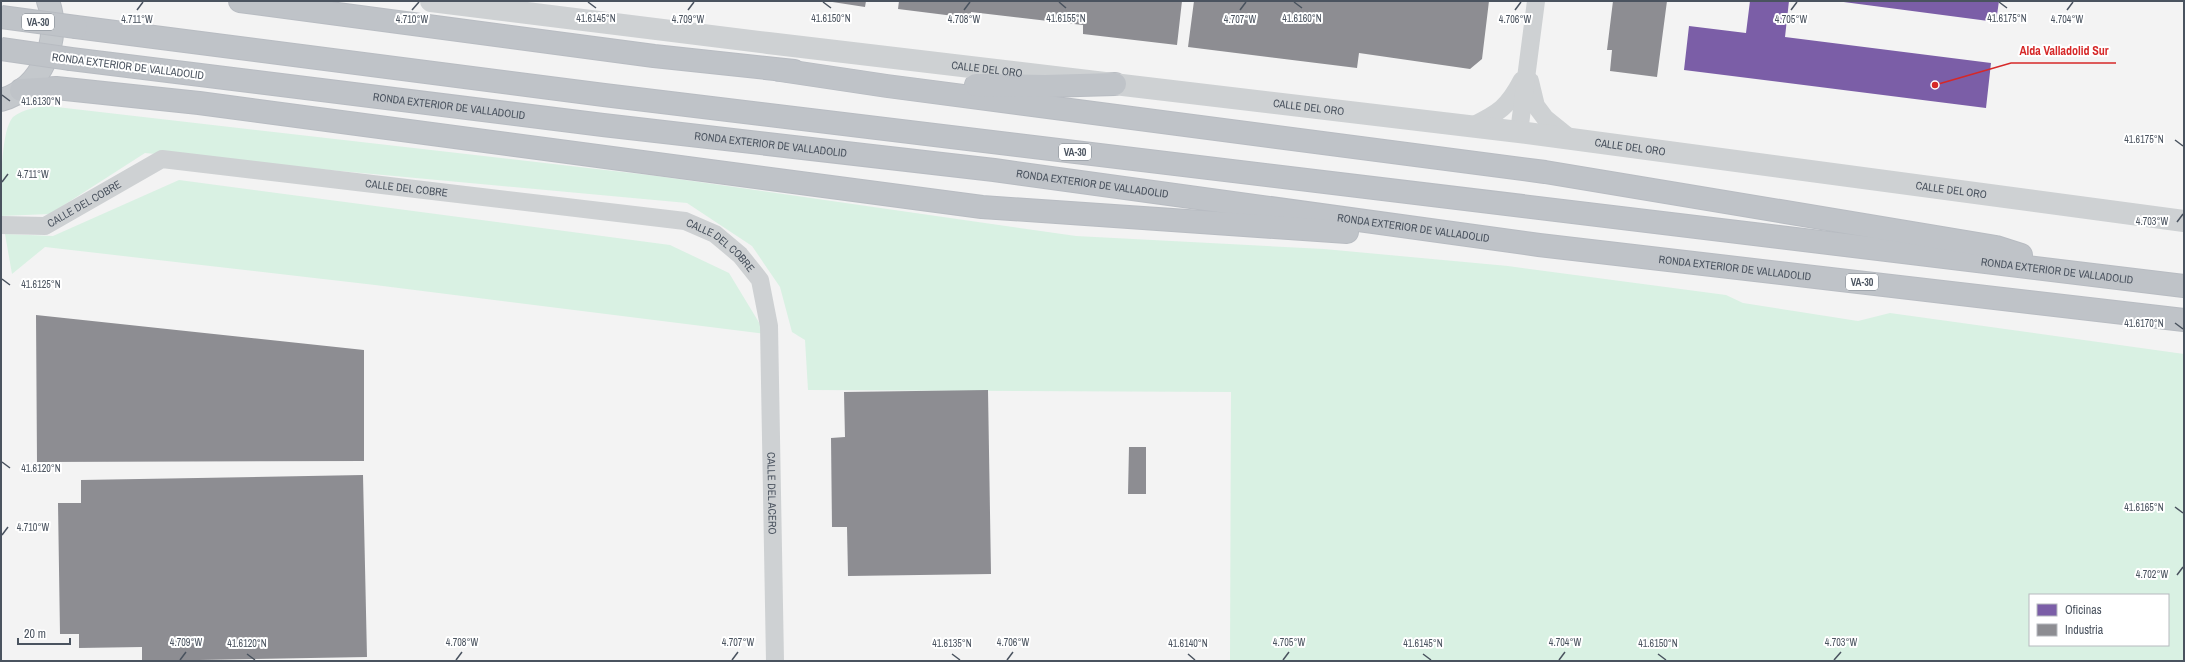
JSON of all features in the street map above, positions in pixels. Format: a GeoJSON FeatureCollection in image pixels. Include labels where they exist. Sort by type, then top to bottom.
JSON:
{"type":"FeatureCollection","features":[{"type":"Feature","properties":{"kind":"highway"},"geometry":{"type":"LineString","coordinates":[[1,100],[21,90],[35,77],[46,60],[52,41],[53,22],[48,1]]}},
{"type":"Feature","properties":{"kind":"highway"},"geometry":{"type":"LineString","coordinates":[[240,1],[654,56],[780,70],[961,85],[1045,86],[1115,84]]}},
{"type":"Feature","properties":{"kind":"highway","name":"RONDA EXTERIOR DE VALLADOLID"},"geometry":{"type":"LineString","coordinates":[[1,17],[620,96],[2184,286]]}},
{"type":"Feature","properties":{"kind":"highway","name":"RONDA EXTERIOR DE VALLADOLID"},"geometry":{"type":"LineString","coordinates":[[1,50],[596,124],[994,170],[1539,245],[2184,320]]}},
{"type":"Feature","properties":{"kind":"highway"},"geometry":{"type":"LineString","coordinates":[[780,70],[887,86],[1553,173],[1996,248],[2075,272]]}},
{"type":"Feature","properties":{"kind":"highway"},"geometry":{"type":"LineString","coordinates":[[21,90],[56,88],[198,103],[982,208],[1539,245]]}},
{"type":"Feature","properties":{"kind":"street","name":"CALLE DEL ORO"},"geometry":{"type":"LineString","coordinates":[[431,1],[1472,126],[2184,221]]}},
{"type":"Feature","properties":{"kind":"street"},"geometry":{"type":"LineString","coordinates":[[1519,132],[1536,1]]}},
{"type":"Feature","properties":{"kind":"street"},"geometry":{"type":"LineString","coordinates":[[1472,126],[1496,115],[1512,98],[1527,70]]}},
{"type":"Feature","properties":{"kind":"street"},"geometry":{"type":"LineString","coordinates":[[1527,70],[1536,106],[1546,118],[1571,139]]}},
{"type":"Feature","properties":{"kind":"street","name":"CALLE DEL COBRE"},"geometry":{"type":"LineString","coordinates":[[1,224],[45,226],[162,159],[685,221],[715,234],[740,255],[760,280],[769,326]]}},
{"type":"Feature","properties":{"kind":"street","name":"CALLE DEL ACERO"},"geometry":{"type":"LineString","coordinates":[[769,326],[775,661]]}},
{"type":"Feature","properties":{"kind":"green space"},"geometry":{"type":"Polygon","coordinates":[[[48,106],[657,176],[1076,236],[1324,249],[1508,266],[1726,295],[1743,303],[1858,321],[1890,313],[2184,354],[2184,661],[1230,661],[1231,392],[808,390],[805,340],[792,332],[780,287],[752,246],[687,203],[145,153],[50,214],[1,216],[2,164],[6,135],[13,117],[30,109],[48,106]]]}},
{"type":"Feature","properties":{"kind":"green space"},"geometry":{"type":"Polygon","coordinates":[[[179,180],[670,245],[729,273],[766,334],[375,285],[45,247],[12,274],[5,234],[53,236],[179,180]]]}},
{"type":"Feature","properties":{"kind":"building: Oficinas"},"geometry":{"type":"Polygon","coordinates":[[[1750,1],[1789,1],[1785,37],[1991,63],[1986,108],[1684,70],[1689,26],[1746,33],[1750,1]]]}},
{"type":"Feature","properties":{"kind":"building: Oficinas"},"geometry":{"type":"Polygon","coordinates":[[[1836,1],[1999,1],[1996,22],[1836,1]]]}},
{"type":"Feature","properties":{"kind":"building: Industria"},"geometry":{"type":"Polygon","coordinates":[[[826,1],[866,1],[865,7],[826,1]]]}},
{"type":"Feature","properties":{"kind":"building: Industria"},"geometry":{"type":"Polygon","coordinates":[[[899,1],[1182,1],[1177,45],[1083,34],[1083,25],[971,12],[970,18],[898,9],[899,1]]]}},
{"type":"Feature","properties":{"kind":"building: Industria"},"geometry":{"type":"Polygon","coordinates":[[[1194,1],[1489,1],[1482,59],[1470,69],[1359,53],[1357,68],[1188,47],[1194,1]]]}},
{"type":"Feature","properties":{"kind":"building: Industria"},"geometry":{"type":"Polygon","coordinates":[[[1613,1],[1667,1],[1657,77],[1610,71],[1612,50],[1607,50],[1613,1]]]}},
{"type":"Feature","properties":{"kind":"building: Industria"},"geometry":{"type":"Polygon","coordinates":[[[36,315],[364,350],[364,461],[37,462],[36,315]]]}},
{"type":"Feature","properties":{"kind":"building: Industria"},"geometry":{"type":"Polygon","coordinates":[[[988,390],[991,574],[848,576],[847,527],[832,527],[831,438],[845,437],[844,392],[988,390]]]}},
{"type":"Feature","properties":{"kind":"building: Industria"},"geometry":{"type":"Polygon","coordinates":[[[1129,447],[1146,447],[1146,494],[1128,494],[1129,447]]]}},
{"type":"Feature","properties":{"kind":"building: Industria"},"geometry":{"type":"Polygon","coordinates":[[[363,475],[367,657],[142,661],[142,647],[79,648],[79,634],[60,634],[58,503],[81,503],[81,480],[363,475]]]}},
{"type":"Feature","properties":{"kind":"place","name":"Alda Valladolid Sur"},"geometry":{"type":"Point","coordinates":[1935,85]}}]}
